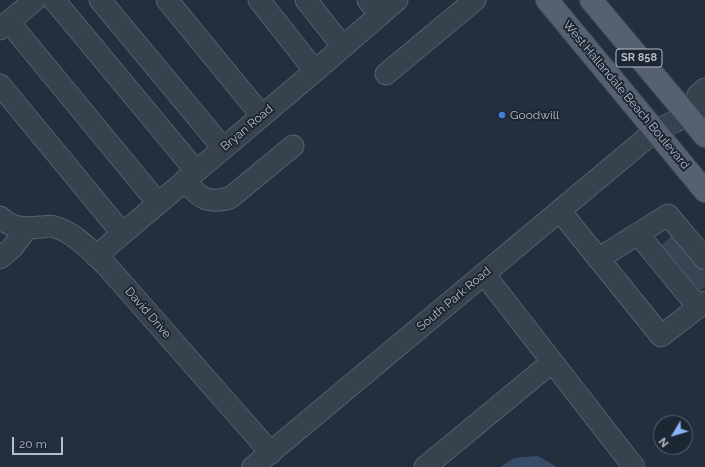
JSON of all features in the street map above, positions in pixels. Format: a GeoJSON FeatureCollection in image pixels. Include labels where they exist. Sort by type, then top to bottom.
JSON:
{"type":"FeatureCollection","features":[{"type":"Feature","properties":{"kind":"main road","name":"West Hallandale Beach Boulevard"},"geometry":{"type":"LineString","coordinates":[[547,0],[705,191]]}},
{"type":"Feature","properties":{"kind":"main road","name":"SR 858"},"geometry":{"type":"LineString","coordinates":[[591,0],[696,110],[705,136]]}},
{"type":"Feature","properties":{"kind":"street"},"geometry":{"type":"LineString","coordinates":[[35,0],[5,26],[158,203]]}},
{"type":"Feature","properties":{"kind":"street"},"geometry":{"type":"LineString","coordinates":[[54,0],[191,176],[196,193],[207,200],[218,201],[230,198],[293,146]]}},
{"type":"Feature","properties":{"kind":"street"},"geometry":{"type":"LineString","coordinates":[[100,0],[223,148]]}},
{"type":"Feature","properties":{"kind":"street"},"geometry":{"type":"LineString","coordinates":[[167,0],[262,116]]}},
{"type":"Feature","properties":{"kind":"street"},"geometry":{"type":"LineString","coordinates":[[259,0],[316,71]]}},
{"type":"Feature","properties":{"kind":"street"},"geometry":{"type":"LineString","coordinates":[[306,0],[343,47]]}},
{"type":"Feature","properties":{"kind":"street","name":"Bryan Road"},"geometry":{"type":"LineString","coordinates":[[96,256],[343,47],[374,7],[397,0]]}},
{"type":"Feature","properties":{"kind":"street"},"geometry":{"type":"LineString","coordinates":[[386,74],[475,0]]}},
{"type":"Feature","properties":{"kind":"street"},"geometry":{"type":"LineString","coordinates":[[0,86],[122,233]]}},
{"type":"Feature","properties":{"kind":"street"},"geometry":{"type":"LineString","coordinates":[[696,110],[698,95],[705,89]]}},
{"type":"Feature","properties":{"kind":"street","name":"South Park Road"},"geometry":{"type":"LineString","coordinates":[[253,467],[655,131],[696,110]]}},
{"type":"Feature","properties":{"kind":"street"},"geometry":{"type":"LineString","coordinates":[[560,211],[598,259],[661,336],[701,304],[689,287],[682,256],[668,215],[598,259]]}},
{"type":"Feature","properties":{"kind":"street","name":"David Drive"},"geometry":{"type":"LineString","coordinates":[[0,217],[11,225],[27,228],[52,226],[66,231],[96,256],[106,265],[271,452]]}},
{"type":"Feature","properties":{"kind":"street"},"geometry":{"type":"LineString","coordinates":[[0,258],[12,248],[27,228]]}},
{"type":"Feature","properties":{"kind":"street"},"geometry":{"type":"LineString","coordinates":[[638,234],[682,256]]}},
{"type":"Feature","properties":{"kind":"street"},"geometry":{"type":"LineString","coordinates":[[484,274],[634,467]]}},
{"type":"Feature","properties":{"kind":"street"},"geometry":{"type":"LineString","coordinates":[[424,467],[552,362]]}},
{"type":"Feature","properties":{"kind":"water"},"geometry":{"type":"Polygon","coordinates":[[[538,456],[557,467],[500,467],[514,458],[538,456]]]}},
{"type":"Feature","properties":{"kind":"tunnel"},"geometry":{"type":"LineString","coordinates":[[668,253],[680,243]]}},
{"type":"Feature","properties":{"kind":"tunnel"},"geometry":{"type":"LineString","coordinates":[[680,267],[692,257]]}},
{"type":"Feature","properties":{"kind":"tunnel"},"geometry":{"type":"LineString","coordinates":[[693,283],[705,273]]}},
{"type":"Feature","properties":{"kind":"place","name":"Goodwill"},"geometry":{"type":"Point","coordinates":[502,115]}}]}
